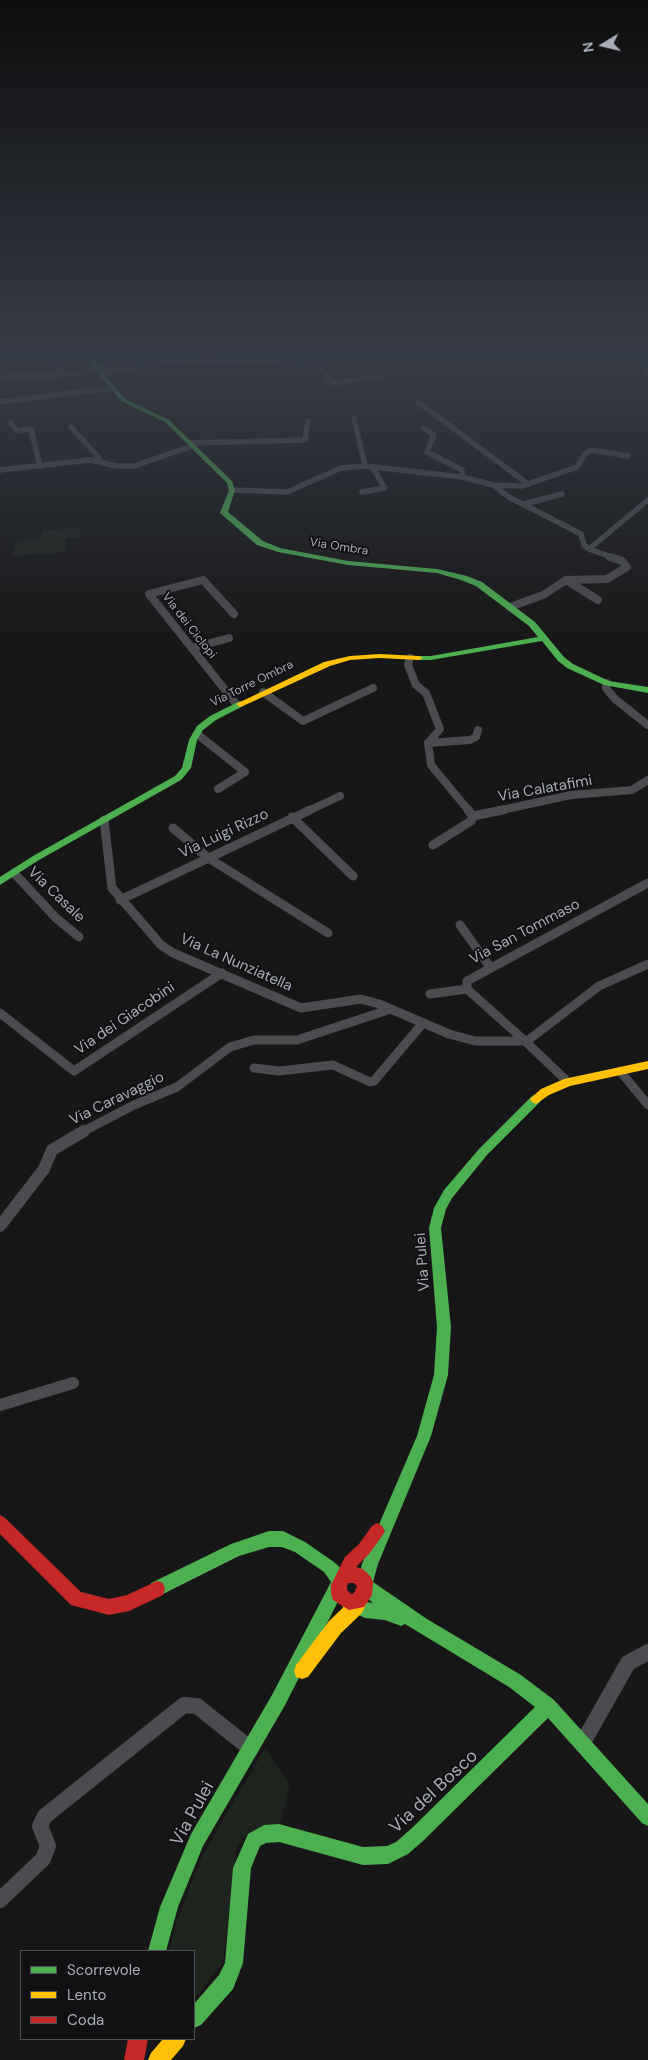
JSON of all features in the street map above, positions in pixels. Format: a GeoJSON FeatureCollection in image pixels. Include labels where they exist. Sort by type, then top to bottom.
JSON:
{"type":"FeatureCollection","features":[{"type":"Feature","properties":{"kind":"main road"},"geometry":{"type":"LineString","coordinates":[[201,454],[230,482],[232,490]]}},
{"type":"Feature","properties":{"kind":"main road","name":"Via Ombra"},"geometry":{"type":"LineString","coordinates":[[232,490],[224,513],[260,544],[287,552],[348,564],[424,570],[456,575],[479,584],[532,624],[565,662],[607,683],[648,690]]}},
{"type":"Feature","properties":{"kind":"main road","name":"Via Torre Ombra"},"geometry":{"type":"LineString","coordinates":[[196,734],[213,718],[237,705],[263,692],[336,662],[379,656],[410,658],[444,657],[545,638]]}},
{"type":"Feature","properties":{"kind":"main road"},"geometry":{"type":"LineString","coordinates":[[0,882],[178,778],[186,768],[196,734]]}},
{"type":"Feature","properties":{"kind":"main road","name":"Via Pulei"},"geometry":{"type":"LineString","coordinates":[[392,1509],[424,1436],[441,1375],[444,1327],[435,1228],[440,1208],[457,1181],[525,1109],[545,1092],[572,1081],[648,1065]]}},
{"type":"Feature","properties":{"kind":"main road"},"geometry":{"type":"LineString","coordinates":[[278,1701],[343,1573],[364,1549],[392,1509]]}},
{"type":"Feature","properties":{"kind":"main road"},"geometry":{"type":"LineString","coordinates":[[278,1701],[335,1628],[358,1604],[362,1581],[392,1509]]}},
{"type":"Feature","properties":{"kind":"main road"},"geometry":{"type":"LineString","coordinates":[[0,1523],[77,1599],[109,1607],[129,1603],[255,1542],[269,1539],[284,1539],[343,1573]]}},
{"type":"Feature","properties":{"kind":"main road"},"geometry":{"type":"LineString","coordinates":[[307,1552],[329,1567],[362,1581],[371,1592],[421,1625],[515,1681],[548,1706],[648,1817]]}},
{"type":"Feature","properties":{"kind":"main road"},"geometry":{"type":"LineString","coordinates":[[343,1573],[339,1594],[358,1604],[421,1625]]}},
{"type":"Feature","properties":{"kind":"main road","name":"Via Pulei"},"geometry":{"type":"LineString","coordinates":[[157,1950],[169,1907],[197,1840],[278,1701]]}},
{"type":"Feature","properties":{"kind":"main road","name":"Via del Bosco"},"geometry":{"type":"LineString","coordinates":[[195,2017],[226,1982],[234,1963],[242,1868],[247,1852],[254,1840],[264,1834],[279,1833],[363,1856],[388,1855],[402,1848],[418,1834],[548,1706]]}},
{"type":"Feature","properties":{"kind":"main road"},"geometry":{"type":"LineString","coordinates":[[134,2060],[138,2040]]}},
{"type":"Feature","properties":{"kind":"main road"},"geometry":{"type":"LineString","coordinates":[[158,2060],[175,2040]]}},
{"type":"Feature","properties":{"kind":"street"},"geometry":{"type":"LineString","coordinates":[[37,454],[40,466]]}},
{"type":"Feature","properties":{"kind":"street"},"geometry":{"type":"LineString","coordinates":[[96,454],[100,458],[97,461]]}},
{"type":"Feature","properties":{"kind":"street"},"geometry":{"type":"LineString","coordinates":[[0,470],[97,461],[113,466],[127,467],[167,454]]}},
{"type":"Feature","properties":{"kind":"street"},"geometry":{"type":"LineString","coordinates":[[362,492],[385,488],[368,466],[365,454]]}},
{"type":"Feature","properties":{"kind":"street"},"geometry":{"type":"LineString","coordinates":[[431,454],[462,470],[462,477]]}},
{"type":"Feature","properties":{"kind":"street"},"geometry":{"type":"LineString","coordinates":[[488,454],[528,484]]}},
{"type":"Feature","properties":{"kind":"street"},"geometry":{"type":"LineString","coordinates":[[232,490],[287,492],[341,468],[368,466],[462,477],[493,485],[522,486],[577,468],[585,454]]}},
{"type":"Feature","properties":{"kind":"street"},"geometry":{"type":"LineString","coordinates":[[616,454],[628,456]]}},
{"type":"Feature","properties":{"kind":"street"},"geometry":{"type":"LineString","coordinates":[[493,485],[524,504],[581,534],[584,545],[589,549],[622,561],[626,568],[607,579],[566,580],[543,595],[510,607]]}},
{"type":"Feature","properties":{"kind":"street"},"geometry":{"type":"LineString","coordinates":[[524,504],[562,494]]}},
{"type":"Feature","properties":{"kind":"street"},"geometry":{"type":"LineString","coordinates":[[589,549],[648,500]]}},
{"type":"Feature","properties":{"kind":"street","name":"Via dei Ciclopi"},"geometry":{"type":"LineString","coordinates":[[234,614],[203,580],[149,594],[237,705]]}},
{"type":"Feature","properties":{"kind":"street"},"geometry":{"type":"LineString","coordinates":[[566,580],[598,600]]}},
{"type":"Feature","properties":{"kind":"street"},"geometry":{"type":"LineString","coordinates":[[192,648],[230,638]]}},
{"type":"Feature","properties":{"kind":"street"},"geometry":{"type":"LineString","coordinates":[[410,658],[408,665],[416,685],[426,693],[440,729],[428,743]]}},
{"type":"Feature","properties":{"kind":"street"},"geometry":{"type":"LineString","coordinates":[[607,683],[606,688],[614,698],[648,724]]}},
{"type":"Feature","properties":{"kind":"street"},"geometry":{"type":"LineString","coordinates":[[263,692],[303,721],[373,688]]}},
{"type":"Feature","properties":{"kind":"street"},"geometry":{"type":"LineString","coordinates":[[428,743],[470,740],[476,737],[478,730]]}},
{"type":"Feature","properties":{"kind":"street"},"geometry":{"type":"LineString","coordinates":[[196,734],[245,772],[218,789]]}},
{"type":"Feature","properties":{"kind":"street"},"geometry":{"type":"LineString","coordinates":[[428,743],[432,765],[474,816],[471,821],[433,845]]}},
{"type":"Feature","properties":{"kind":"street","name":"Via Calatafimi"},"geometry":{"type":"LineString","coordinates":[[474,816],[571,795],[632,790],[648,780]]}},
{"type":"Feature","properties":{"kind":"street","name":"Via Luigi Rizzo"},"geometry":{"type":"LineString","coordinates":[[120,900],[207,857],[340,796]]}},
{"type":"Feature","properties":{"kind":"street"},"geometry":{"type":"LineString","coordinates":[[292,817],[353,876]]}},
{"type":"Feature","properties":{"kind":"street","name":"Via La Nunziatella"},"geometry":{"type":"LineString","coordinates":[[104,820],[112,888],[120,900],[161,945],[173,953],[301,1008],[357,999],[391,1009],[449,1034],[475,1041],[528,1039]]}},
{"type":"Feature","properties":{"kind":"street"},"geometry":{"type":"LineString","coordinates":[[173,828],[207,857],[328,933]]}},
{"type":"Feature","properties":{"kind":"street","name":"Via Casale"},"geometry":{"type":"LineString","coordinates":[[14,873],[56,918],[80,937]]}},
{"type":"Feature","properties":{"kind":"street","name":"Via San Tommaso"},"geometry":{"type":"LineString","coordinates":[[572,1081],[528,1039],[467,989],[467,981],[648,883]]}},
{"type":"Feature","properties":{"kind":"street"},"geometry":{"type":"LineString","coordinates":[[460,925],[490,967]]}},
{"type":"Feature","properties":{"kind":"street"},"geometry":{"type":"LineString","coordinates":[[528,1039],[599,986],[648,964]]}},
{"type":"Feature","properties":{"kind":"street","name":"Via dei Giacobini"},"geometry":{"type":"LineString","coordinates":[[0,1013],[74,1071],[222,973]]}},
{"type":"Feature","properties":{"kind":"street"},"geometry":{"type":"LineString","coordinates":[[430,994],[467,989]]}},
{"type":"Feature","properties":{"kind":"street","name":"Via Caravaggio"},"geometry":{"type":"LineString","coordinates":[[1,1222],[44,1169],[52,1150],[69,1138],[134,1105],[158,1098],[177,1087],[230,1047],[254,1040],[297,1040],[391,1009]]}},
{"type":"Feature","properties":{"kind":"street"},"geometry":{"type":"LineString","coordinates":[[254,1068],[279,1072],[333,1065],[370,1082],[374,1081],[423,1023]]}},
{"type":"Feature","properties":{"kind":"street"},"geometry":{"type":"LineString","coordinates":[[620,1070],[648,1104]]}},
{"type":"Feature","properties":{"kind":"street"},"geometry":{"type":"LineString","coordinates":[[0,1405],[73,1383]]}},
{"type":"Feature","properties":{"kind":"street"},"geometry":{"type":"LineString","coordinates":[[582,1744],[628,1663],[648,1652]]}},
{"type":"Feature","properties":{"kind":"street"},"geometry":{"type":"LineString","coordinates":[[0,1900],[43,1859],[48,1846],[40,1826],[45,1816],[184,1705],[197,1706],[251,1749]]}},
{"type":"Feature","properties":{"kind":"shaded area"},"geometry":{"type":"Polygon","coordinates":[[[80,528],[80,537],[65,538],[65,552],[14,556],[15,541],[41,539],[42,530],[80,528]]]}},
{"type":"Feature","properties":{"kind":"shaded area"},"geometry":{"type":"Polygon","coordinates":[[[265,1748],[290,1784],[281,1822],[244,1837],[237,1848],[224,1956],[220,1966],[195,1998],[195,1950],[169,1950],[176,1923],[202,1856],[265,1748]]]}},
{"type":"Feature","properties":{"kind":"traffic: fast"},"geometry":{"type":"LineString","coordinates":[[201,454],[230,482],[232,490],[224,513],[260,543],[278,550],[348,563],[437,571],[464,578],[479,584],[532,624],[561,659],[570,666],[607,683],[648,690]]}},
{"type":"Feature","properties":{"kind":"traffic: fast"},"geometry":{"type":"LineString","coordinates":[[419,658],[431,658],[545,638]]}},
{"type":"Feature","properties":{"kind":"traffic: fast"},"geometry":{"type":"LineString","coordinates":[[0,882],[36,858],[178,778],[186,768],[193,740],[200,728],[213,718],[240,704]]}},
{"type":"Feature","properties":{"kind":"traffic: fast"},"geometry":{"type":"LineString","coordinates":[[365,1583],[370,1564],[424,1436],[441,1375],[444,1327],[435,1228],[440,1208],[448,1194],[483,1152],[536,1099]]}},
{"type":"Feature","properties":{"kind":"traffic: fast"},"geometry":{"type":"LineString","coordinates":[[157,1589],[236,1549],[269,1539],[283,1539],[300,1547],[329,1567],[340,1581]]}},
{"type":"Feature","properties":{"kind":"traffic: fast"},"geometry":{"type":"LineString","coordinates":[[157,1950],[169,1907],[197,1840],[278,1701],[341,1580]]}},
{"type":"Feature","properties":{"kind":"traffic: fast"},"geometry":{"type":"LineString","coordinates":[[365,1585],[371,1592],[421,1625],[515,1681],[548,1706],[648,1817]]}},
{"type":"Feature","properties":{"kind":"traffic: fast"},"geometry":{"type":"LineString","coordinates":[[349,1602],[365,1610],[385,1612],[401,1618]]}},
{"type":"Feature","properties":{"kind":"traffic: fast"},"geometry":{"type":"LineString","coordinates":[[195,2017],[226,1982],[234,1963],[242,1868],[254,1840],[264,1834],[279,1833],[363,1856],[388,1855],[402,1848],[418,1834],[548,1706]]}},
{"type":"Feature","properties":{"kind":"traffic: slow"},"geometry":{"type":"LineString","coordinates":[[240,704],[327,664],[350,658],[379,656],[419,658]]}},
{"type":"Feature","properties":{"kind":"traffic: slow"},"geometry":{"type":"LineString","coordinates":[[536,1099],[545,1092],[568,1082],[648,1065]]}},
{"type":"Feature","properties":{"kind":"traffic: slow"},"geometry":{"type":"LineString","coordinates":[[302,1671],[335,1627],[356,1607],[361,1598]]}},
{"type":"Feature","properties":{"kind":"traffic: slow"},"geometry":{"type":"LineString","coordinates":[[158,2060],[175,2040]]}},
{"type":"Feature","properties":{"kind":"traffic: jam"},"geometry":{"type":"LineString","coordinates":[[0,1523],[77,1599],[109,1607],[129,1603],[157,1589]]}},
{"type":"Feature","properties":{"kind":"traffic: jam"},"geometry":{"type":"LineString","coordinates":[[343,1577],[350,1562],[364,1549],[377,1531]]}},
{"type":"Feature","properties":{"kind":"traffic: jam"},"geometry":{"type":"LineString","coordinates":[[339,1585],[339,1594],[349,1602],[358,1601],[364,1595],[365,1583],[357,1575],[346,1575],[341,1580]]}},
{"type":"Feature","properties":{"kind":"traffic: jam"},"geometry":{"type":"LineString","coordinates":[[134,2060],[138,2040]]}}]}
